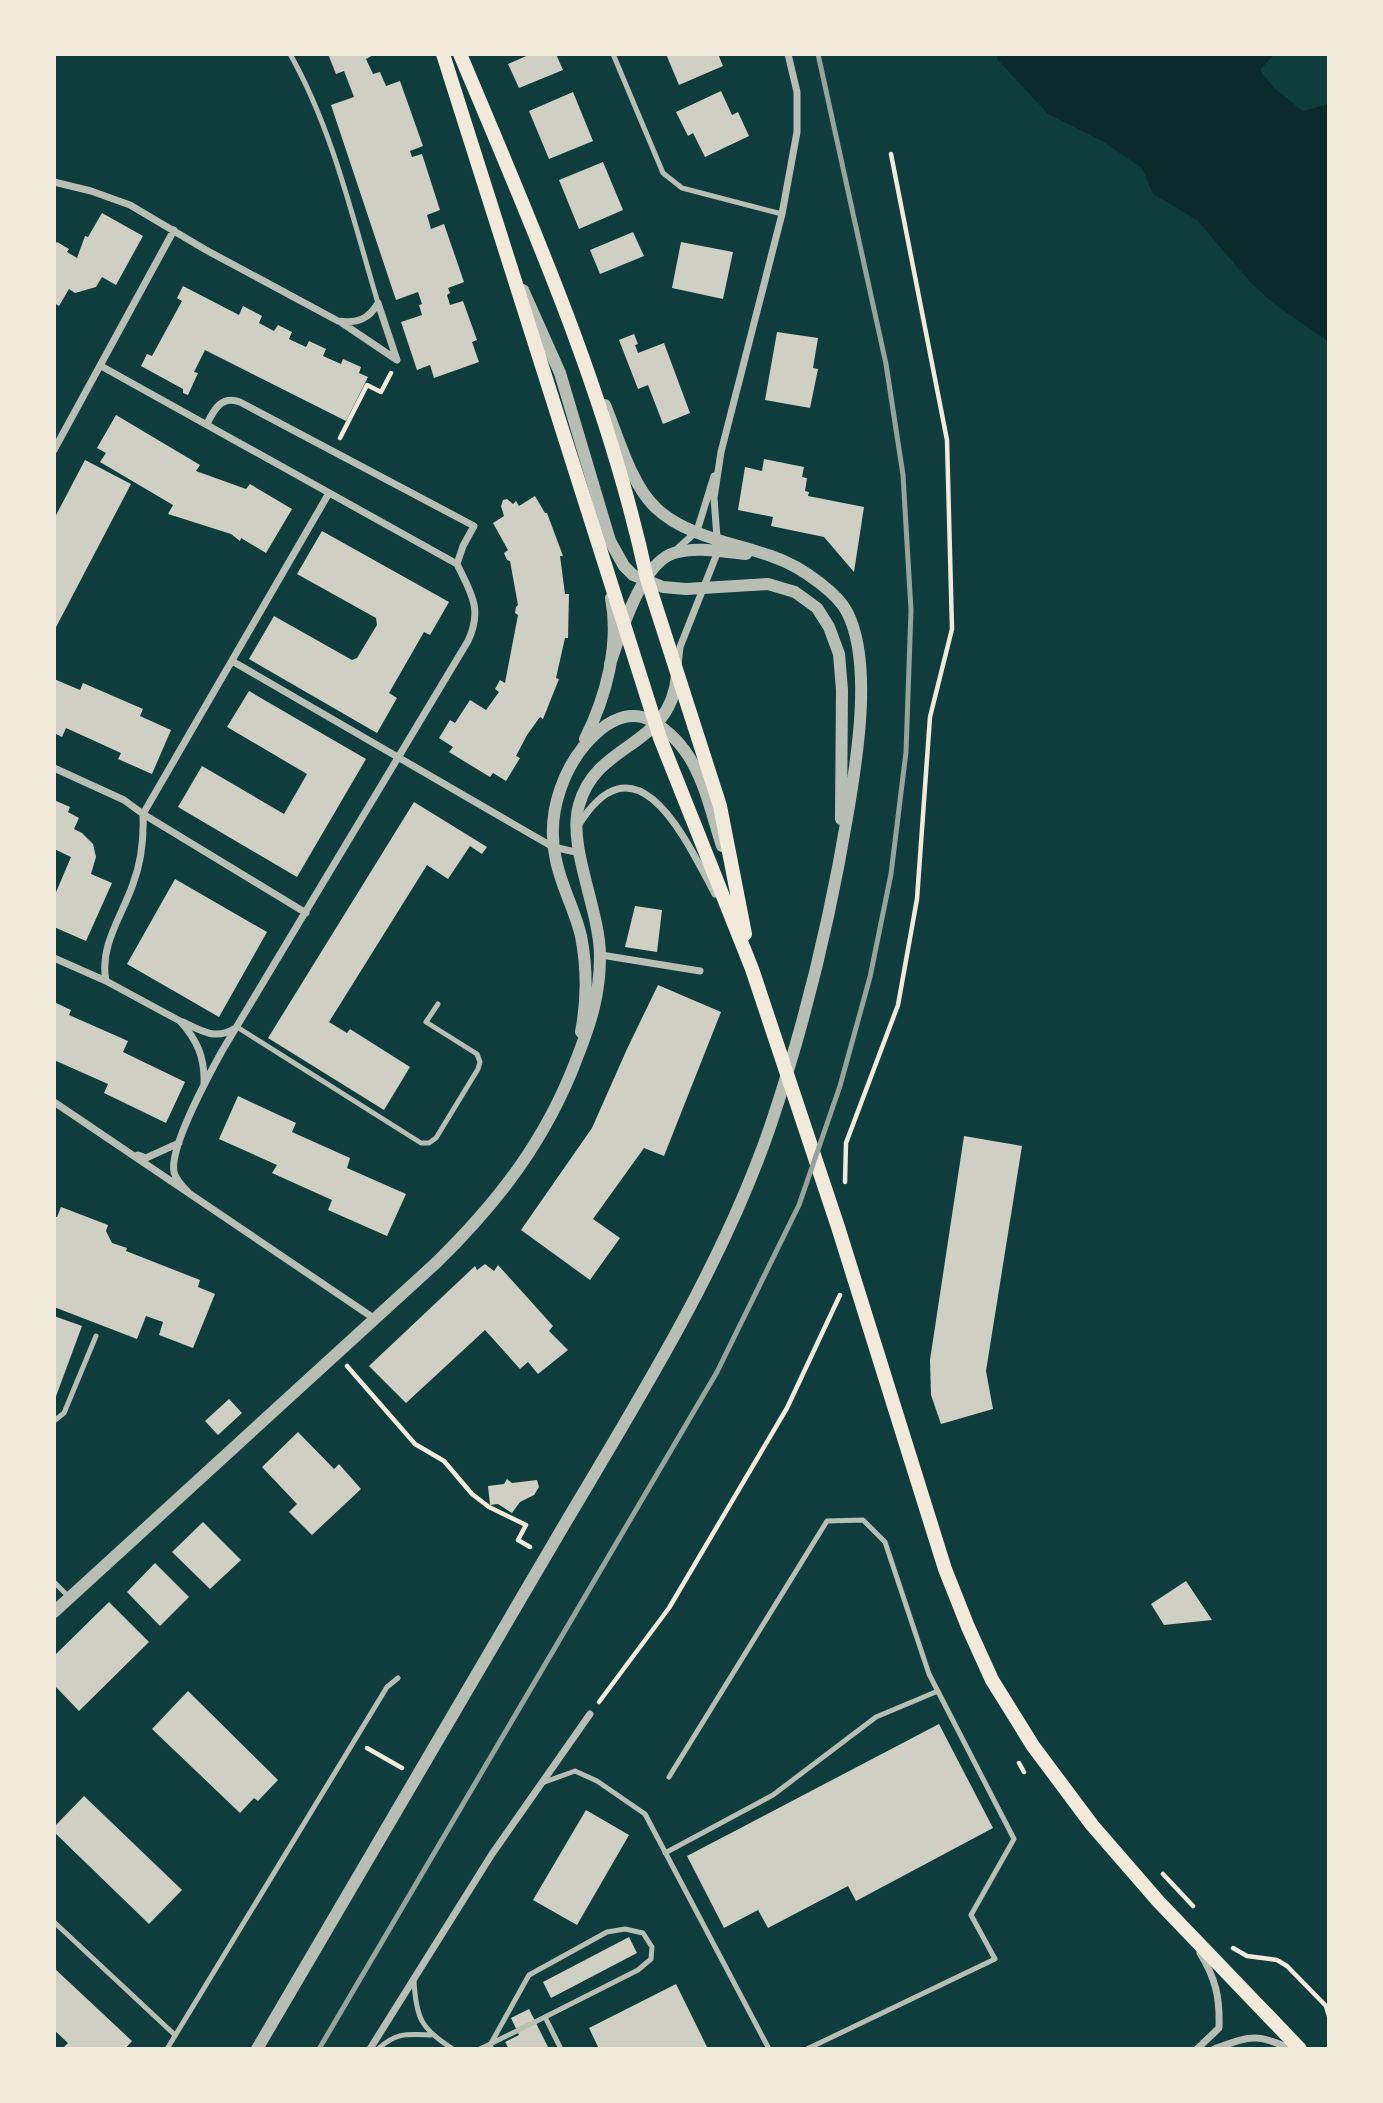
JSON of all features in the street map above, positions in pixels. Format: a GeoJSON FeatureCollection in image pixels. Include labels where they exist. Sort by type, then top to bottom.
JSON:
{"type":"FeatureCollection","features":[{"type":"Feature","properties":{"kind":"main road"},"geometry":{"type":"LineString","coordinates":[[443,54],[657,724],[752,969],[838,1227],[945,1569],[992,1680],[1033,1746],[1092,1825],[1187,1931],[1300,2049]]}},
{"type":"Feature","properties":{"kind":"main road"},"geometry":{"type":"LineString","coordinates":[[460,54],[544,254],[593,387],[639,542],[647,579],[720,806],[752,969]]}},
{"type":"Feature","properties":{"kind":"street"},"geometry":{"type":"LineString","coordinates":[[568,1081],[584,1015],[584,965],[580,936],[553,847],[555,808],[567,773],[599,713],[610,664],[637,591],[656,566],[697,531],[721,452],[782,214],[797,132],[797,92],[788,54]]}},
{"type":"Feature","properties":{"kind":"street"},"geometry":{"type":"LineString","coordinates":[[54,182],[91,191],[130,205],[206,250],[338,321],[397,360],[378,303]]}},
{"type":"Feature","properties":{"kind":"street"},"geometry":{"type":"LineString","coordinates":[[54,450],[174,230]]}},
{"type":"Feature","properties":{"kind":"street"},"geometry":{"type":"LineString","coordinates":[[507,252],[560,373],[610,541],[624,566],[634,575],[663,587],[768,584],[795,592],[817,608],[829,628],[839,654],[842,690],[839,869]]}},
{"type":"Feature","properties":{"kind":"street"},"geometry":{"type":"LineString","coordinates":[[257,2049],[658,1365],[725,1237],[772,1120],[806,1008],[839,869],[858,754],[862,684],[856,643],[847,611],[828,590],[804,572],[774,557],[718,545],[657,510],[640,489],[561,302]]}},
{"type":"Feature","properties":{"kind":"street"},"geometry":{"type":"LineString","coordinates":[[338,321],[349,323],[363,320],[378,303]]}},
{"type":"Feature","properties":{"kind":"street"},"geometry":{"type":"LineString","coordinates":[[101,366],[457,564],[472,597],[476,623],[400,757],[204,1086],[179,1143],[174,1172],[179,1183],[190,1194]]}},
{"type":"Feature","properties":{"kind":"street"},"geometry":{"type":"LineString","coordinates":[[206,424],[219,404],[234,399],[474,526],[457,564]]}},
{"type":"Feature","properties":{"kind":"street"},"geometry":{"type":"LineString","coordinates":[[54,1612],[338,1355],[464,1236],[501,1194],[531,1150],[568,1081],[595,1011],[600,956],[594,905],[576,830],[578,809],[586,786],[604,764],[623,748],[647,735],[670,707],[680,648],[705,587],[718,545],[714,498],[721,452]]}},
{"type":"Feature","properties":{"kind":"street"},"geometry":{"type":"LineString","coordinates":[[106,981],[104,957],[132,887],[141,856],[143,814],[329,493]]}},
{"type":"Feature","properties":{"kind":"street"},"geometry":{"type":"LineString","coordinates":[[672,553],[718,545]]}},
{"type":"Feature","properties":{"kind":"street"},"geometry":{"type":"LineString","coordinates":[[603,556],[613,611],[610,664]]}},
{"type":"Feature","properties":{"kind":"street"},"geometry":{"type":"LineString","coordinates":[[232,661],[553,847],[581,853]]}},
{"type":"Feature","properties":{"kind":"street"},"geometry":{"type":"LineString","coordinates":[[567,773],[587,743],[609,723],[631,716],[644,717],[657,724],[680,743],[696,768],[736,886]]}},
{"type":"Feature","properties":{"kind":"street"},"geometry":{"type":"LineString","coordinates":[[54,768],[124,800],[306,913]]}},
{"type":"Feature","properties":{"kind":"street"},"geometry":{"type":"LineString","coordinates":[[576,830],[596,804],[611,792],[631,788],[651,796],[667,812],[688,843],[739,938]]}},
{"type":"Feature","properties":{"kind":"street"},"geometry":{"type":"LineString","coordinates":[[600,956],[700,971]]}},
{"type":"Feature","properties":{"kind":"street"},"geometry":{"type":"LineString","coordinates":[[54,958],[106,981],[180,1021],[215,1035],[222,1035],[237,1027]]}},
{"type":"Feature","properties":{"kind":"street"},"geometry":{"type":"LineString","coordinates":[[180,1021],[201,1050],[204,1086]]}},
{"type":"Feature","properties":{"kind":"street"},"geometry":{"type":"LineString","coordinates":[[54,1102],[375,1319]]}},
{"type":"Feature","properties":{"kind":"street"},"geometry":{"type":"LineString","coordinates":[[128,1151],[146,1158],[179,1143]]}},
{"type":"Feature","properties":{"kind":"street"},"geometry":{"type":"LineString","coordinates":[[370,2049],[492,1854],[590,1714]]}},
{"type":"Feature","properties":{"kind":"street"},"geometry":{"type":"LineString","coordinates":[[1187,1931],[1213,1974],[1220,2006],[1219,2028],[1197,2049]]}},
{"type":"Feature","properties":{"kind":"street"},"geometry":{"type":"LineString","coordinates":[[1214,2049],[1251,2036],[1292,2049]]}},
{"type":"Feature","properties":{"kind":"lane"},"geometry":{"type":"LineString","coordinates":[[290,54],[309,89],[338,170],[378,303]]}},
{"type":"Feature","properties":{"kind":"lane"},"geometry":{"type":"LineString","coordinates":[[613,54],[663,173],[682,188],[782,214]]}},
{"type":"Feature","properties":{"kind":"lane"},"geometry":{"type":"LineString","coordinates":[[237,1027],[421,1143],[429,1143],[443,1126],[480,1062],[477,1054],[426,1022],[438,1004]]}},
{"type":"Feature","properties":{"kind":"lane"},"geometry":{"type":"LineString","coordinates":[[54,1422],[64,1413],[96,1336]]}},
{"type":"Feature","properties":{"kind":"lane"},"geometry":{"type":"LineString","coordinates":[[668,1777],[827,1521],[863,1520],[885,1542],[929,1674],[1014,1839],[971,1914],[995,1959],[807,2049]]}},
{"type":"Feature","properties":{"kind":"lane"},"geometry":{"type":"LineString","coordinates":[[54,1582],[70,1598]]}},
{"type":"Feature","properties":{"kind":"lane"},"geometry":{"type":"LineString","coordinates":[[167,2049],[387,1687],[398,1678]]}},
{"type":"Feature","properties":{"kind":"lane"},"geometry":{"type":"LineString","coordinates":[[665,1853],[773,1796],[876,1717],[938,1691]]}},
{"type":"Feature","properties":{"kind":"lane"},"geometry":{"type":"LineString","coordinates":[[542,1783],[575,1771],[597,1782],[645,1814],[769,2049]]}},
{"type":"Feature","properties":{"kind":"lane"},"geometry":{"type":"LineString","coordinates":[[54,1922],[175,2035]]}},
{"type":"Feature","properties":{"kind":"lane"},"geometry":{"type":"LineString","coordinates":[[480,2049],[491,2047],[638,1970],[651,1959],[652,1947],[643,1933],[625,1929],[607,1932],[529,1975],[491,2047]]}},
{"type":"Feature","properties":{"kind":"lane"},"geometry":{"type":"LineString","coordinates":[[414,1979],[420,2020],[431,2035],[450,2048]]}},
{"type":"Feature","properties":{"kind":"lane"},"geometry":{"type":"LineString","coordinates":[[545,2017],[561,2049]]}},
{"type":"Feature","properties":{"kind":"lane"},"geometry":{"type":"LineString","coordinates":[[378,2049],[385,2042],[404,2034],[431,2035]]}},
{"type":"Feature","properties":{"kind":"path"},"geometry":{"type":"LineString","coordinates":[[845,1195],[846,1143],[898,1005],[917,899],[930,717],[952,629],[947,440],[891,154]]}},
{"type":"Feature","properties":{"kind":"path"},"geometry":{"type":"LineString","coordinates":[[334,452],[367,385],[381,392],[387,380]]}},
{"type":"Feature","properties":{"kind":"path"},"geometry":{"type":"LineString","coordinates":[[590,1714],[669,1608],[787,1408],[844,1285]]}},
{"type":"Feature","properties":{"kind":"path"},"geometry":{"type":"LineString","coordinates":[[338,1355],[415,1444],[444,1461],[472,1494],[489,1507],[526,1525],[518,1540]]}},
{"type":"Feature","properties":{"kind":"path"},"geometry":{"type":"LineString","coordinates":[[355,1740],[416,1777]]}},
{"type":"Feature","properties":{"kind":"path"},"geometry":{"type":"LineString","coordinates":[[1158,1868],[1195,1908]]}},
{"type":"Feature","properties":{"kind":"path"},"geometry":{"type":"LineString","coordinates":[[1231,1947],[1247,1956],[1276,1960],[1287,1966],[1326,2006],[1329,2016]]}},
{"type":"Feature","properties":{"kind":"water"},"geometry":{"type":"Polygon","coordinates":[[[998,54],[1274,54],[1260,70],[1274,88],[1303,111],[1329,104],[1329,342],[1273,303],[1251,283],[1197,220],[1153,194],[1142,168],[1102,141],[1048,114],[997,59],[998,54]]]}},
{"type":"Feature","properties":{"kind":"building"},"geometry":{"type":"Polygon","coordinates":[[[328,54],[375,54],[366,59],[373,74],[380,72],[386,86],[400,81],[423,146],[410,151],[412,157],[422,154],[440,210],[427,215],[431,229],[444,224],[464,282],[448,288],[450,293],[447,295],[450,305],[463,301],[477,340],[472,342],[479,362],[434,378],[430,365],[417,370],[401,322],[422,315],[419,305],[422,304],[418,292],[396,300],[331,105],[354,97],[344,71],[336,74],[328,54]]]}},
{"type":"Feature","properties":{"kind":"building"},"geometry":{"type":"Polygon","coordinates":[[[531,54],[556,54],[563,70],[519,88],[508,64],[531,54]]]}},
{"type":"Feature","properties":{"kind":"building"},"geometry":{"type":"Polygon","coordinates":[[[666,54],[718,54],[723,66],[679,85],[666,54]]]}},
{"type":"Feature","properties":{"kind":"building"},"geometry":{"type":"Polygon","coordinates":[[[721,91],[732,115],[738,112],[749,136],[705,157],[693,133],[688,136],[676,112],[721,91]]]}},
{"type":"Feature","properties":{"kind":"building"},"geometry":{"type":"Polygon","coordinates":[[[573,92],[593,141],[549,159],[529,111],[573,92]]]}},
{"type":"Feature","properties":{"kind":"building"},"geometry":{"type":"Polygon","coordinates":[[[603,162],[623,210],[579,229],[559,180],[603,162]]]}},
{"type":"Feature","properties":{"kind":"building"},"geometry":{"type":"Polygon","coordinates":[[[102,213],[143,236],[116,285],[102,277],[96,287],[75,293],[69,289],[59,306],[54,303],[54,245],[57,242],[77,258],[85,236],[88,237],[102,213]]]}},
{"type":"Feature","properties":{"kind":"building"},"geometry":{"type":"Polygon","coordinates":[[[633,232],[644,256],[600,274],[590,250],[633,232]]]}},
{"type":"Feature","properties":{"kind":"building"},"geometry":{"type":"Polygon","coordinates":[[[681,242],[733,252],[723,299],[672,288],[681,242]]]}},
{"type":"Feature","properties":{"kind":"building"},"geometry":{"type":"Polygon","coordinates":[[[183,286],[239,315],[243,306],[262,316],[259,323],[274,331],[278,325],[292,332],[289,339],[306,347],[309,341],[326,349],[323,356],[341,364],[343,359],[361,367],[359,373],[368,377],[346,421],[205,350],[194,372],[198,373],[188,395],[183,393],[183,389],[141,366],[147,354],[152,356],[182,301],[177,298],[183,286]]]}},
{"type":"Feature","properties":{"kind":"building"},"geometry":{"type":"Polygon","coordinates":[[[777,332],[818,338],[813,368],[818,369],[810,408],[765,400],[777,332]]]}},
{"type":"Feature","properties":{"kind":"building"},"geometry":{"type":"Polygon","coordinates":[[[634,334],[638,353],[664,343],[690,413],[663,424],[648,385],[638,389],[619,340],[634,334]]]}},
{"type":"Feature","properties":{"kind":"building"},"geometry":{"type":"Polygon","coordinates":[[[116,415],[200,465],[196,471],[246,489],[250,484],[292,509],[266,553],[231,534],[168,514],[173,505],[100,462],[106,453],[97,448],[116,415]]]}},
{"type":"Feature","properties":{"kind":"building"},"geometry":{"type":"Polygon","coordinates":[[[764,459],[804,467],[802,477],[807,478],[805,491],[809,492],[808,496],[864,507],[854,572],[824,537],[771,526],[773,517],[738,510],[745,467],[762,471],[764,459]]]}},
{"type":"Feature","properties":{"kind":"building"},"geometry":{"type":"Polygon","coordinates":[[[85,460],[131,484],[54,631],[54,519],[85,460]]]}},
{"type":"Feature","properties":{"kind":"building"},"geometry":{"type":"Polygon","coordinates":[[[535,496],[547,513],[563,556],[560,556],[565,594],[569,594],[568,638],[565,638],[556,678],[559,679],[543,719],[540,717],[527,735],[516,756],[520,758],[506,781],[493,773],[490,777],[449,752],[453,747],[439,738],[450,720],[455,723],[470,700],[486,710],[499,692],[495,689],[500,680],[505,683],[518,605],[510,561],[504,553],[508,550],[493,523],[504,516],[501,506],[503,500],[507,499],[513,504],[516,501],[519,506],[535,496]]]}},
{"type":"Feature","properties":{"kind":"building"},"geometry":{"type":"Polygon","coordinates":[[[322,531],[449,602],[430,635],[424,632],[389,693],[397,698],[377,733],[249,659],[274,616],[352,660],[357,658],[377,625],[376,618],[297,574],[322,531]]]}},
{"type":"Feature","properties":{"kind":"building"},"geometry":{"type":"Polygon","coordinates":[[[54,679],[80,690],[83,683],[143,709],[140,716],[171,730],[152,774],[118,759],[121,753],[66,728],[62,737],[54,733],[54,679]]]}},
{"type":"Feature","properties":{"kind":"building"},"geometry":{"type":"Polygon","coordinates":[[[249,691],[366,759],[297,877],[178,807],[202,766],[284,814],[307,774],[227,727],[249,691]]]}},
{"type":"Feature","properties":{"kind":"building"},"geometry":{"type":"Polygon","coordinates":[[[54,800],[70,807],[68,812],[79,818],[74,829],[93,844],[96,857],[91,874],[112,883],[86,941],[54,927],[54,897],[71,857],[54,849],[54,800]]]}},
{"type":"Feature","properties":{"kind":"building"},"geometry":{"type":"Polygon","coordinates":[[[414,802],[487,847],[482,854],[470,846],[448,879],[427,865],[329,1022],[347,1033],[350,1029],[410,1067],[384,1110],[268,1038],[414,802]]]}},
{"type":"Feature","properties":{"kind":"building"},"geometry":{"type":"Polygon","coordinates":[[[175,879],[267,932],[219,1017],[127,964],[175,879]]]}},
{"type":"Feature","properties":{"kind":"building"},"geometry":{"type":"Polygon","coordinates":[[[635,906],[662,910],[657,952],[625,947],[635,906]]]}},
{"type":"Feature","properties":{"kind":"building"},"geometry":{"type":"Polygon","coordinates":[[[658,985],[721,1012],[664,1156],[644,1148],[593,1219],[620,1238],[590,1280],[521,1230],[592,1128],[658,985]]]}},
{"type":"Feature","properties":{"kind":"building"},"geometry":{"type":"Polygon","coordinates":[[[54,1002],[71,1010],[69,1015],[128,1041],[123,1052],[185,1082],[166,1123],[104,1093],[108,1084],[54,1060],[54,1002]]]}},
{"type":"Feature","properties":{"kind":"building"},"geometry":{"type":"Polygon","coordinates":[[[238,1096],[296,1123],[292,1132],[350,1158],[347,1168],[406,1194],[387,1236],[328,1210],[332,1200],[272,1173],[277,1165],[219,1139],[238,1096]]]}},
{"type":"Feature","properties":{"kind":"building"},"geometry":{"type":"Polygon","coordinates":[[[964,1136],[1022,1146],[986,1371],[993,1409],[941,1424],[931,1395],[930,1360],[964,1136]]]}},
{"type":"Feature","properties":{"kind":"building"},"geometry":{"type":"Polygon","coordinates":[[[61,1207],[108,1225],[106,1231],[112,1243],[200,1280],[198,1287],[215,1294],[193,1348],[159,1335],[163,1322],[146,1316],[137,1339],[54,1307],[54,1216],[57,1217],[61,1207]]]}},
{"type":"Feature","properties":{"kind":"building"},"geometry":{"type":"Polygon","coordinates":[[[485,1264],[494,1271],[498,1265],[553,1326],[549,1331],[568,1350],[538,1374],[528,1362],[520,1369],[485,1330],[406,1403],[369,1366],[475,1266],[477,1270],[485,1264]]]}},
{"type":"Feature","properties":{"kind":"building"},"geometry":{"type":"Polygon","coordinates":[[[54,1316],[82,1326],[55,1399],[54,1399],[54,1316]]]}},
{"type":"Feature","properties":{"kind":"building"},"geometry":{"type":"Polygon","coordinates":[[[229,1399],[242,1413],[218,1435],[205,1421],[229,1399]]]}},
{"type":"Feature","properties":{"kind":"building"},"geometry":{"type":"Polygon","coordinates":[[[298,1432],[334,1469],[339,1464],[361,1489],[312,1535],[289,1512],[297,1504],[262,1467],[298,1432]]]}},
{"type":"Feature","properties":{"kind":"building"},"geometry":{"type":"Polygon","coordinates":[[[507,1479],[512,1483],[537,1480],[539,1487],[534,1495],[520,1502],[512,1513],[498,1504],[490,1505],[488,1486],[504,1484],[507,1479]]]}},
{"type":"Feature","properties":{"kind":"building"},"geometry":{"type":"Polygon","coordinates":[[[203,1522],[241,1560],[210,1589],[172,1552],[203,1522]]]}},
{"type":"Feature","properties":{"kind":"building"},"geometry":{"type":"Polygon","coordinates":[[[155,1563],[189,1597],[160,1626],[127,1592],[155,1563]]]}},
{"type":"Feature","properties":{"kind":"building"},"geometry":{"type":"Polygon","coordinates":[[[1186,1581],[1212,1620],[1164,1625],[1151,1604],[1186,1581]]]}},
{"type":"Feature","properties":{"kind":"building"},"geometry":{"type":"Polygon","coordinates":[[[109,1602],[149,1642],[79,1711],[54,1685],[54,1656],[109,1602]]]}},
{"type":"Feature","properties":{"kind":"building"},"geometry":{"type":"Polygon","coordinates":[[[188,1691],[278,1780],[258,1801],[254,1798],[240,1813],[152,1729],[188,1691]]]}},
{"type":"Feature","properties":{"kind":"building"},"geometry":{"type":"Polygon","coordinates":[[[939,1724],[993,1828],[856,1901],[848,1886],[768,1928],[758,1910],[724,1928],[687,1856],[939,1724]]]}},
{"type":"Feature","properties":{"kind":"building"},"geometry":{"type":"Polygon","coordinates":[[[84,1796],[182,1890],[149,1924],[54,1832],[54,1827],[84,1796]]]}},
{"type":"Feature","properties":{"kind":"building"},"geometry":{"type":"Polygon","coordinates":[[[586,1810],[629,1835],[577,1925],[533,1900],[586,1810]]]}},
{"type":"Feature","properties":{"kind":"building"},"geometry":{"type":"Polygon","coordinates":[[[629,1937],[637,1953],[551,1998],[543,1982],[629,1937]]]}},
{"type":"Feature","properties":{"kind":"building"},"geometry":{"type":"Polygon","coordinates":[[[54,1968],[132,2041],[125,2049],[64,2047],[68,2043],[54,2030],[54,1968]]]}},
{"type":"Feature","properties":{"kind":"building"},"geometry":{"type":"Polygon","coordinates":[[[676,1984],[708,2049],[599,2049],[589,2028],[676,1984]]]}},
{"type":"Feature","properties":{"kind":"building"},"geometry":{"type":"Polygon","coordinates":[[[529,2009],[549,2049],[509,2049],[505,2042],[519,2035],[511,2018],[529,2009]]]}},
{"type":"Feature","properties":{"kind":"railway"},"geometry":{"type":"LineString","coordinates":[[319,2049],[717,1372],[799,1205],[840,1086],[870,977],[891,874],[906,752],[911,610],[903,475],[886,364],[818,54]]}}]}
